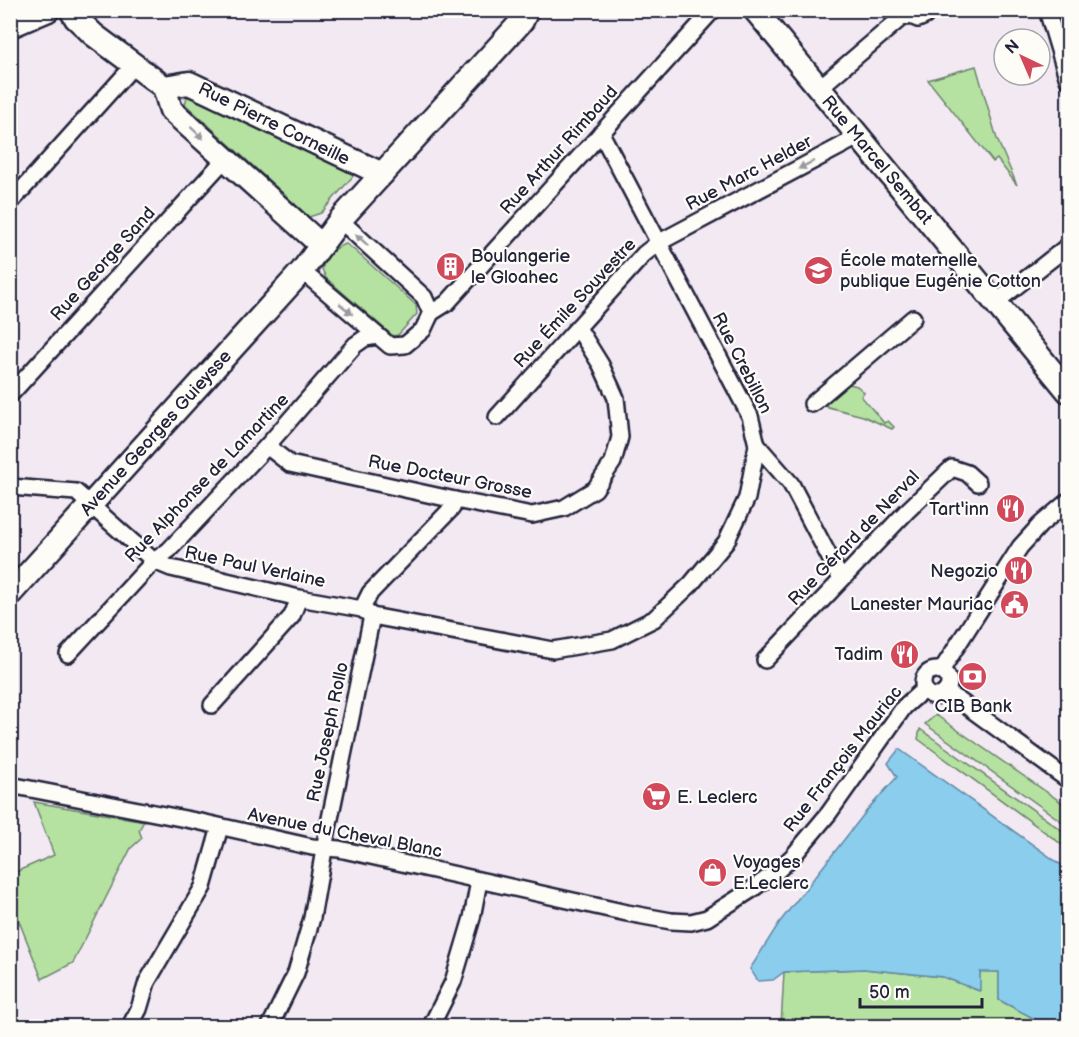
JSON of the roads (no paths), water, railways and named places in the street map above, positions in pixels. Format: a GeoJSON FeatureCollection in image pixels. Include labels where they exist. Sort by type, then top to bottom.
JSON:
{"type":"FeatureCollection","features":[{"type":"Feature","properties":{"kind":"street"},"geometry":{"type":"LineString","coordinates":[[71,10],[94,36],[164,87]]}},
{"type":"Feature","properties":{"kind":"street"},"geometry":{"type":"LineString","coordinates":[[431,313],[424,297],[340,220],[522,21],[527,10]]}},
{"type":"Feature","properties":{"kind":"street","name":"Rue Arthur Rimbaud"},"geometry":{"type":"LineString","coordinates":[[378,336],[390,346],[405,345],[423,330],[431,313],[447,303],[713,10]]}},
{"type":"Feature","properties":{"kind":"street","name":"Rue Marcel Sembat"},"geometry":{"type":"LineString","coordinates":[[754,10],[1068,391]]}},
{"type":"Feature","properties":{"kind":"street"},"geometry":{"type":"LineString","coordinates":[[818,89],[901,18],[910,13],[918,19],[925,16],[926,10]]}},
{"type":"Feature","properties":{"kind":"street"},"geometry":{"type":"LineString","coordinates":[[1047,10],[1068,80]]}},
{"type":"Feature","properties":{"kind":"street"},"geometry":{"type":"LineString","coordinates":[[10,26],[46,11]]}},
{"type":"Feature","properties":{"kind":"street"},"geometry":{"type":"LineString","coordinates":[[10,203],[134,65]]}},
{"type":"Feature","properties":{"kind":"street","name":"Rue Pierre Corneille"},"geometry":{"type":"LineString","coordinates":[[321,245],[171,110],[164,87],[189,83],[382,174]]}},
{"type":"Feature","properties":{"kind":"street","name":"Rue Crebillon"},"geometry":{"type":"LineString","coordinates":[[367,612],[553,651],[612,640],[654,619],[691,584],[726,542],[747,498],[757,446],[750,416],[601,133]]}},
{"type":"Feature","properties":{"kind":"street","name":"Rue Marc Helder"},"geometry":{"type":"LineString","coordinates":[[658,243],[858,137]]}},
{"type":"Feature","properties":{"kind":"street","name":"Rue George Sand"},"geometry":{"type":"LineString","coordinates":[[10,394],[225,159]]}},
{"type":"Feature","properties":{"kind":"street","name":"Avenue Georges Guieysse"},"geometry":{"type":"LineString","coordinates":[[10,594],[302,271],[340,220]]}},
{"type":"Feature","properties":{"kind":"street","name":"Rue Émile Souvestre"},"geometry":{"type":"LineString","coordinates":[[497,417],[644,254],[658,243]]}},
{"type":"Feature","properties":{"kind":"street"},"geometry":{"type":"LineString","coordinates":[[996,302],[1068,246]]}},
{"type":"Feature","properties":{"kind":"street"},"geometry":{"type":"LineString","coordinates":[[302,271],[378,336]]}},
{"type":"Feature","properties":{"kind":"street"},"geometry":{"type":"LineString","coordinates":[[812,404],[913,318]]}},
{"type":"Feature","properties":{"kind":"street","name":"Rue Docteur Grosse"},"geometry":{"type":"LineString","coordinates":[[267,446],[290,464],[455,500],[532,515],[564,508],[596,489],[613,462],[620,437],[616,398],[601,364],[578,328]]}},
{"type":"Feature","properties":{"kind":"street","name":"Rue Alphonse de Lamartine"},"geometry":{"type":"LineString","coordinates":[[68,654],[154,561],[169,550],[267,446],[355,345],[365,338],[378,336]]}},
{"type":"Feature","properties":{"kind":"street"},"geometry":{"type":"LineString","coordinates":[[757,446],[791,484],[842,579]]}},
{"type":"Feature","properties":{"kind":"street","name":"Rue Gérard de Nerval"},"geometry":{"type":"LineString","coordinates":[[765,660],[935,482],[952,468],[967,473],[978,483]]}},
{"type":"Feature","properties":{"kind":"street","name":"Rue Paul Verlaine"},"geometry":{"type":"LineString","coordinates":[[10,487],[76,492],[154,561],[171,568],[367,612]]}},
{"type":"Feature","properties":{"kind":"street"},"geometry":{"type":"LineString","coordinates":[[367,612],[370,593],[452,508],[455,500]]}},
{"type":"Feature","properties":{"kind":"street"},"geometry":{"type":"LineString","coordinates":[[941,671],[1020,547],[1040,525],[1068,501]]}},
{"type":"Feature","properties":{"kind":"street"},"geometry":{"type":"LineString","coordinates":[[212,705],[292,616],[298,598]]}},
{"type":"Feature","properties":{"kind":"street","name":"Rue Joseph Rollo"},"geometry":{"type":"LineString","coordinates":[[270,1026],[296,973],[312,918],[367,612]]}},
{"type":"Feature","properties":{"kind":"street"},"geometry":{"type":"LineString","coordinates":[[941,671],[948,678],[946,691],[936,696],[929,694],[924,689],[925,676],[930,672],[941,671]]}},
{"type":"Feature","properties":{"kind":"street","name":"Rue François Mauriac"},"geometry":{"type":"LineString","coordinates":[[671,921],[691,922],[707,918],[776,872],[829,813],[904,706],[924,689]]}},
{"type":"Feature","properties":{"kind":"street"},"geometry":{"type":"LineString","coordinates":[[946,691],[1068,780]]}},
{"type":"Feature","properties":{"kind":"street","name":"Avenue du Cheval Blanc"},"geometry":{"type":"LineString","coordinates":[[10,785],[324,849],[339,849],[671,921]]}},
{"type":"Feature","properties":{"kind":"street"},"geometry":{"type":"LineString","coordinates":[[130,1026],[139,1009],[147,982],[203,887],[220,827]]}},
{"type":"Feature","properties":{"kind":"street"},"geometry":{"type":"LineString","coordinates":[[431,1026],[453,982],[472,918],[479,881]]}},
{"type":"Feature","properties":{"kind":"water"},"geometry":{"type":"Polygon","coordinates":[[[899,749],[1068,870],[1068,1026],[1038,1026],[1037,1020],[999,1000],[999,972],[980,972],[980,991],[943,977],[864,969],[784,972],[773,980],[758,981],[750,969],[779,923],[868,809],[897,777],[888,763],[899,749]]]}},
{"type":"Feature","properties":{"kind":"place","name":"Boulangerie le Gloahec"},"geometry":{"type":"Point","coordinates":[450,266]}},
{"type":"Feature","properties":{"kind":"place","name":"École maternelle publique Eugénie Cotton"},"geometry":{"type":"Point","coordinates":[819,270]}},
{"type":"Feature","properties":{"kind":"place","name":"Tart'inn"},"geometry":{"type":"Point","coordinates":[1010,509]}},
{"type":"Feature","properties":{"kind":"place","name":"Negozio"},"geometry":{"type":"Point","coordinates":[1019,571]}},
{"type":"Feature","properties":{"kind":"place","name":"Lanester Mauriac"},"geometry":{"type":"Point","coordinates":[1014,604]}},
{"type":"Feature","properties":{"kind":"place","name":"Tadim"},"geometry":{"type":"Point","coordinates":[904,654]}},
{"type":"Feature","properties":{"kind":"place","name":"CIB Bank"},"geometry":{"type":"Point","coordinates":[973,677]}},
{"type":"Feature","properties":{"kind":"place","name":"E. Leclerc"},"geometry":{"type":"Point","coordinates":[656,797]}},
{"type":"Feature","properties":{"kind":"place","name":"Voyages E.Leclerc"},"geometry":{"type":"Point","coordinates":[712,872]}}]}
